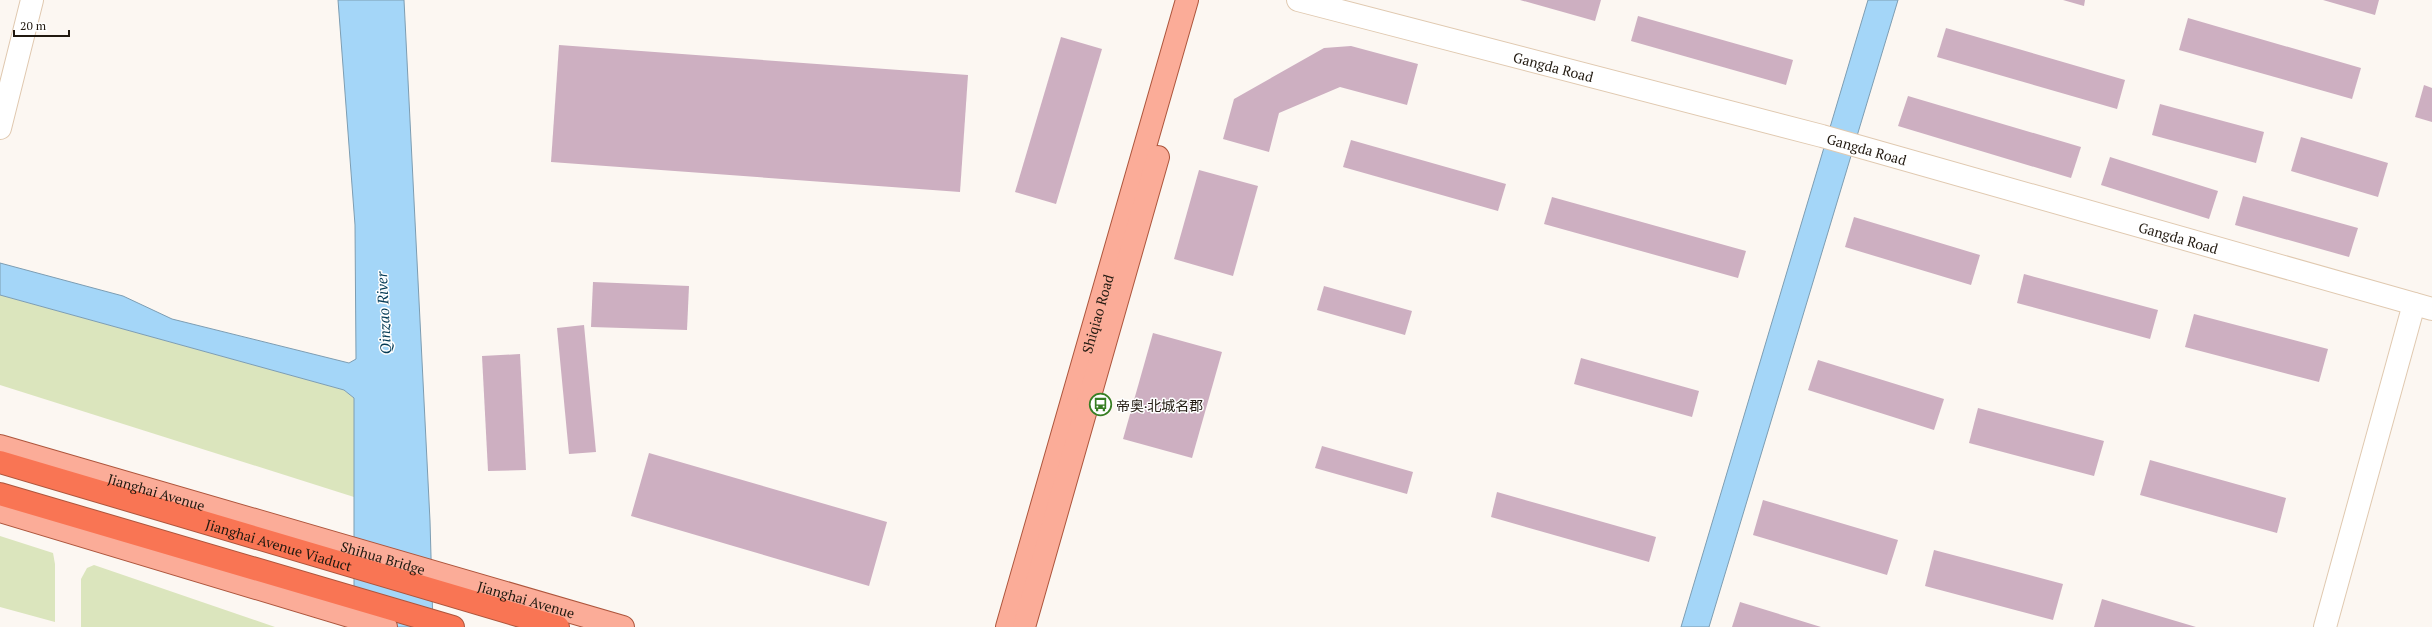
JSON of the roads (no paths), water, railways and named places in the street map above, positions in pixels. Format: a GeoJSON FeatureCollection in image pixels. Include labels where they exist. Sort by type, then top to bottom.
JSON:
{"type":"FeatureCollection","features":[{"type":"Feature","properties":{"kind":"highway","name":"Jianghai Avenue Viaduct"},"geometry":{"type":"LineString","coordinates":[[0,462],[558,627]]}},
{"type":"Feature","properties":{"kind":"highway","name":"Jianghai Avenue Viaduct"},"geometry":{"type":"LineString","coordinates":[[0,494],[453,627]]}},
{"type":"Feature","properties":{"kind":"main road","name":"Shiqiao Road"},"geometry":{"type":"LineString","coordinates":[[1007,627],[1187,0]]}},
{"type":"Feature","properties":{"kind":"main road","name":"Shiqiao Road"},"geometry":{"type":"LineString","coordinates":[[1024,627],[1202,0]]}},
{"type":"Feature","properties":{"kind":"main road","name":"Jianghai Avenue"},"geometry":{"type":"LineString","coordinates":[[0,446],[314,536]]}},
{"type":"Feature","properties":{"kind":"main road"},"geometry":{"type":"LineString","coordinates":[[0,511],[386,627]]}},
{"type":"Feature","properties":{"kind":"main road","name":"Shihua Bridge"},"geometry":{"type":"LineString","coordinates":[[314,536],[452,576]]}},
{"type":"Feature","properties":{"kind":"main road","name":"Jianghai Avenue"},"geometry":{"type":"LineString","coordinates":[[452,576],[624,627]]}},
{"type":"Feature","properties":{"kind":"street"},"geometry":{"type":"LineString","coordinates":[[0,128],[32,0]]}},
{"type":"Feature","properties":{"kind":"street","name":"Gangda Road"},"geometry":{"type":"LineString","coordinates":[[1298,0],[1822,136],[2423,306]]}},
{"type":"Feature","properties":{"kind":"street"},"geometry":{"type":"LineString","coordinates":[[2325,627],[2423,306]]}},
{"type":"Feature","properties":{"kind":"water","name":"Qinzao River"},"geometry":{"type":"Polygon","coordinates":[[[338,0],[404,0],[430,521],[433,627],[354,627],[354,398],[344,390],[0,295],[0,263],[123,296],[172,319],[349,363],[356,359],[355,225],[338,0]]]}},
{"type":"Feature","properties":{"kind":"water"},"geometry":{"type":"Polygon","coordinates":[[[1868,0],[1898,0],[1709,627],[1681,627],[1868,0]]]}},
{"type":"Feature","properties":{"kind":"place","name":"帝奥·北城名郡"},"geometry":{"type":"Point","coordinates":[1100,405]}}]}
